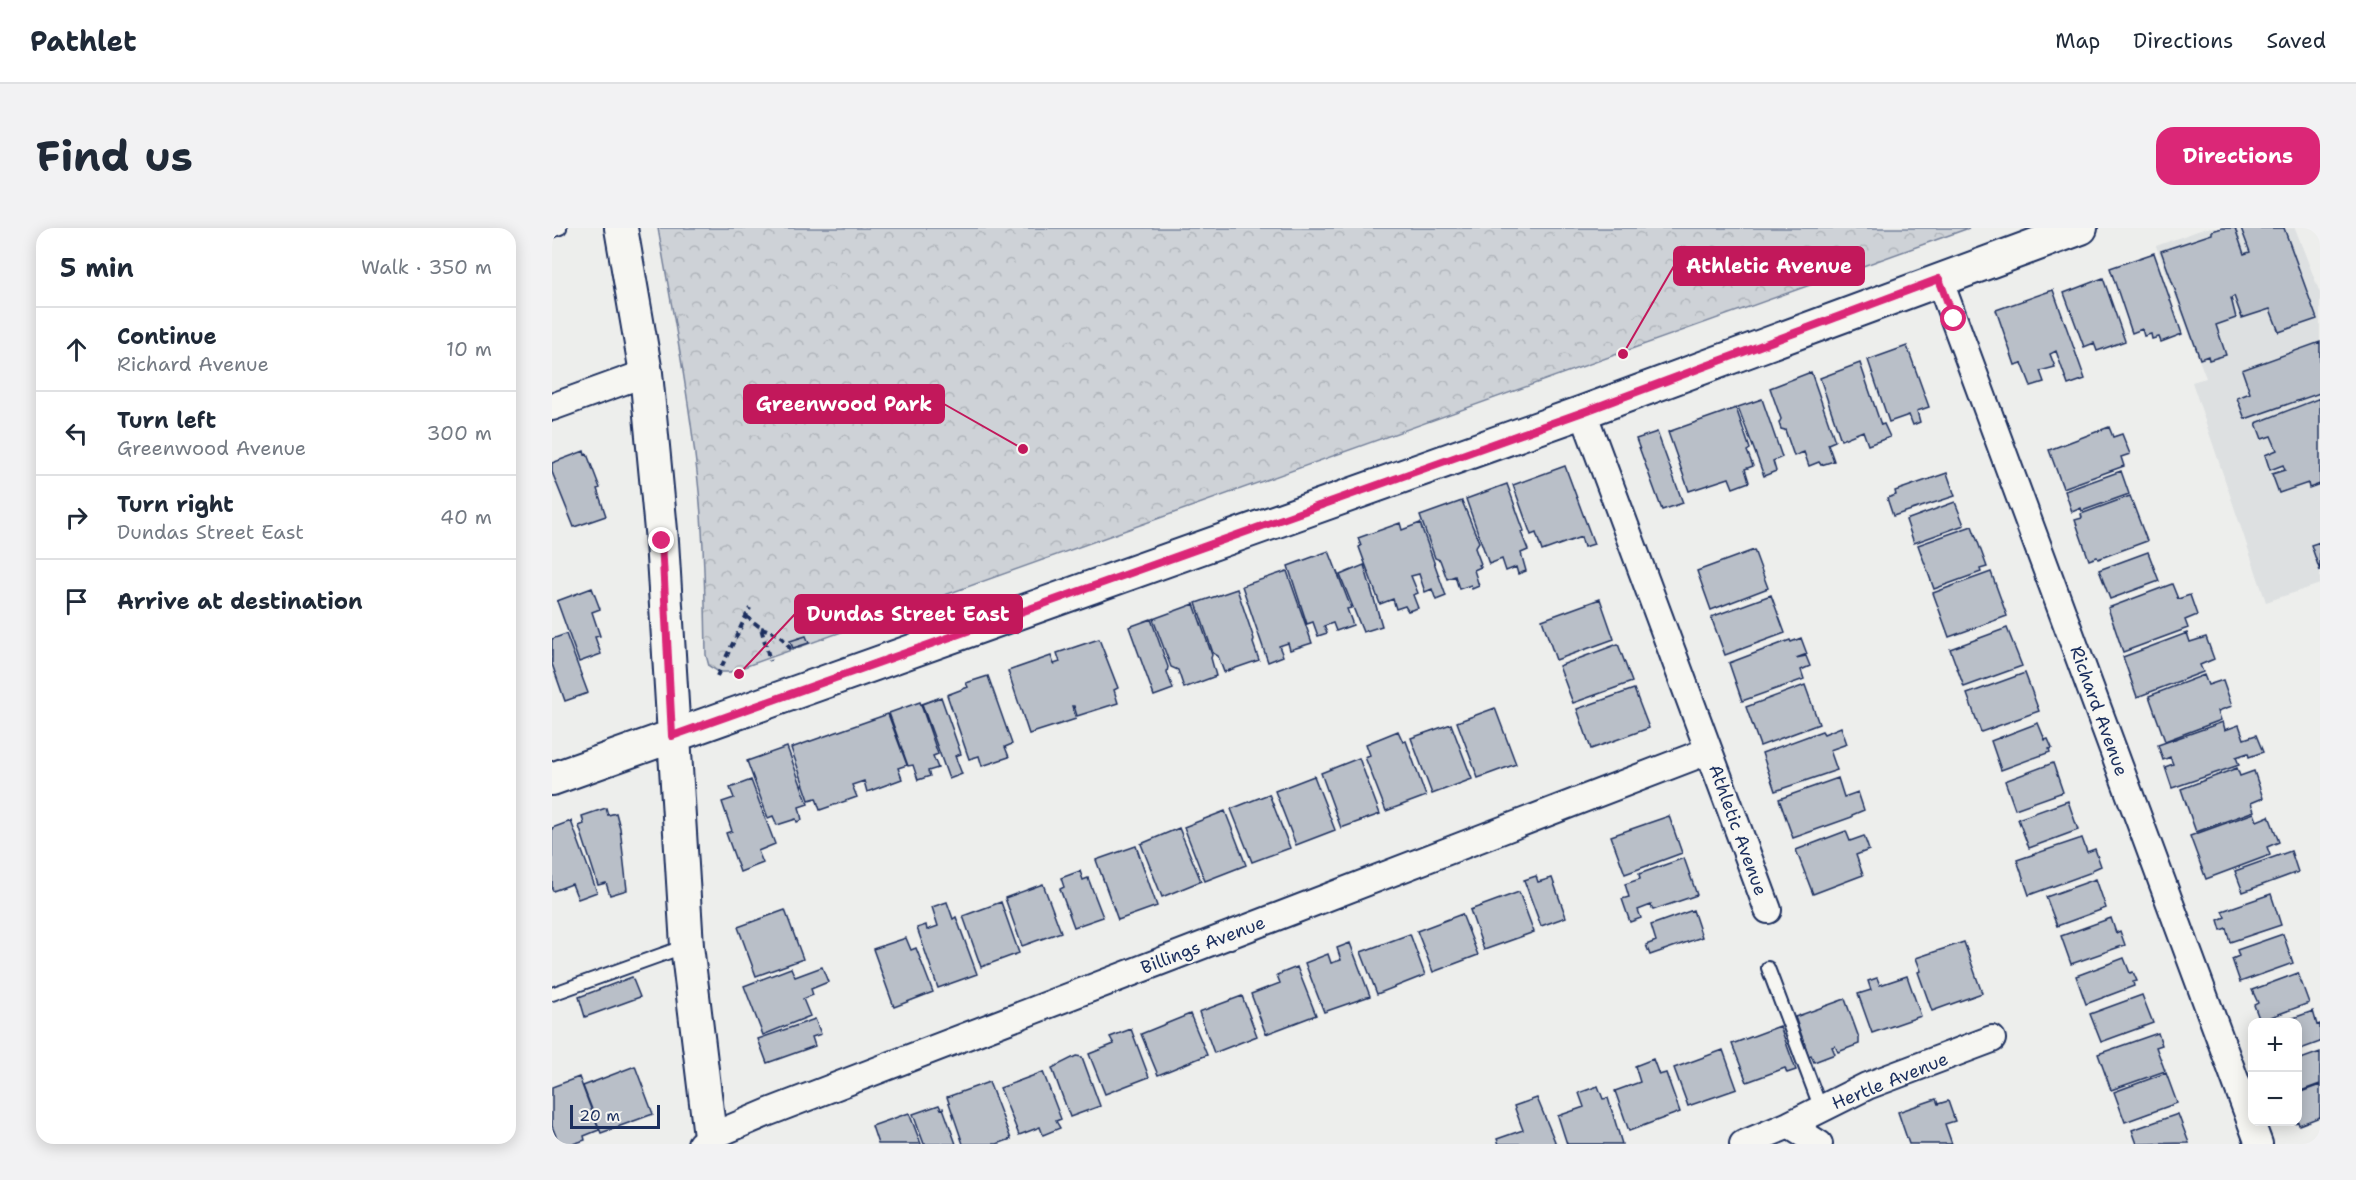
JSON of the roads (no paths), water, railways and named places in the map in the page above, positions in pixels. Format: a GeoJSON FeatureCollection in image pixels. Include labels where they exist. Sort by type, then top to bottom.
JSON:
{"type":"FeatureCollection","features":[{"type":"Feature","properties":{"kind":"street"},"geometry":{"type":"LineString","coordinates":[[621,228],[646,374],[662,541],[672,736],[687,946],[707,1142]]}},
{"type":"Feature","properties":{"kind":"street"},"geometry":{"type":"LineString","coordinates":[[552,779],[1583,412],[2081,228]]}},
{"type":"Feature","properties":{"kind":"street","name":"Richard Avenue"},"geometry":{"type":"LineString","coordinates":[[1939,279],[2259,1144]]}},
{"type":"Feature","properties":{"kind":"street"},"geometry":{"type":"LineString","coordinates":[[552,407],[646,374]]}},
{"type":"Feature","properties":{"kind":"street","name":"Athletic Avenue"},"geometry":{"type":"LineString","coordinates":[[1583,412],[1768,910]]}},
{"type":"Feature","properties":{"kind":"street","name":"Billings Avenue"},"geometry":{"type":"LineString","coordinates":[[707,1142],[769,1112],[1708,751]]}},
{"type":"Feature","properties":{"kind":"street","name":"Hertle Avenue"},"geometry":{"type":"LineString","coordinates":[[1743,1144],[1789,1125],[1867,1086],[1992,1039]]}},
{"type":"Feature","properties":{"kind":"street"},"geometry":{"type":"LineString","coordinates":[[1789,1125],[1819,1144]]}},
{"type":"Feature","properties":{"kind":"lane"},"geometry":{"type":"LineString","coordinates":[[552,231],[560,228]]}},
{"type":"Feature","properties":{"kind":"lane"},"geometry":{"type":"LineString","coordinates":[[552,994],[687,946]]}},
{"type":"Feature","properties":{"kind":"lane"},"geometry":{"type":"LineString","coordinates":[[1768,968],[1821,1109]]}},
{"type":"Feature","properties":{"kind":"place","name":"Athletic Avenue"},"geometry":{"type":"Point","coordinates":[1623,354]}},
{"type":"Feature","properties":{"kind":"place","name":"Greenwood Park"},"geometry":{"type":"Point","coordinates":[1023,449]}},
{"type":"Feature","properties":{"kind":"place","name":"Dundas Street East"},"geometry":{"type":"Point","coordinates":[739,674]}}]}
